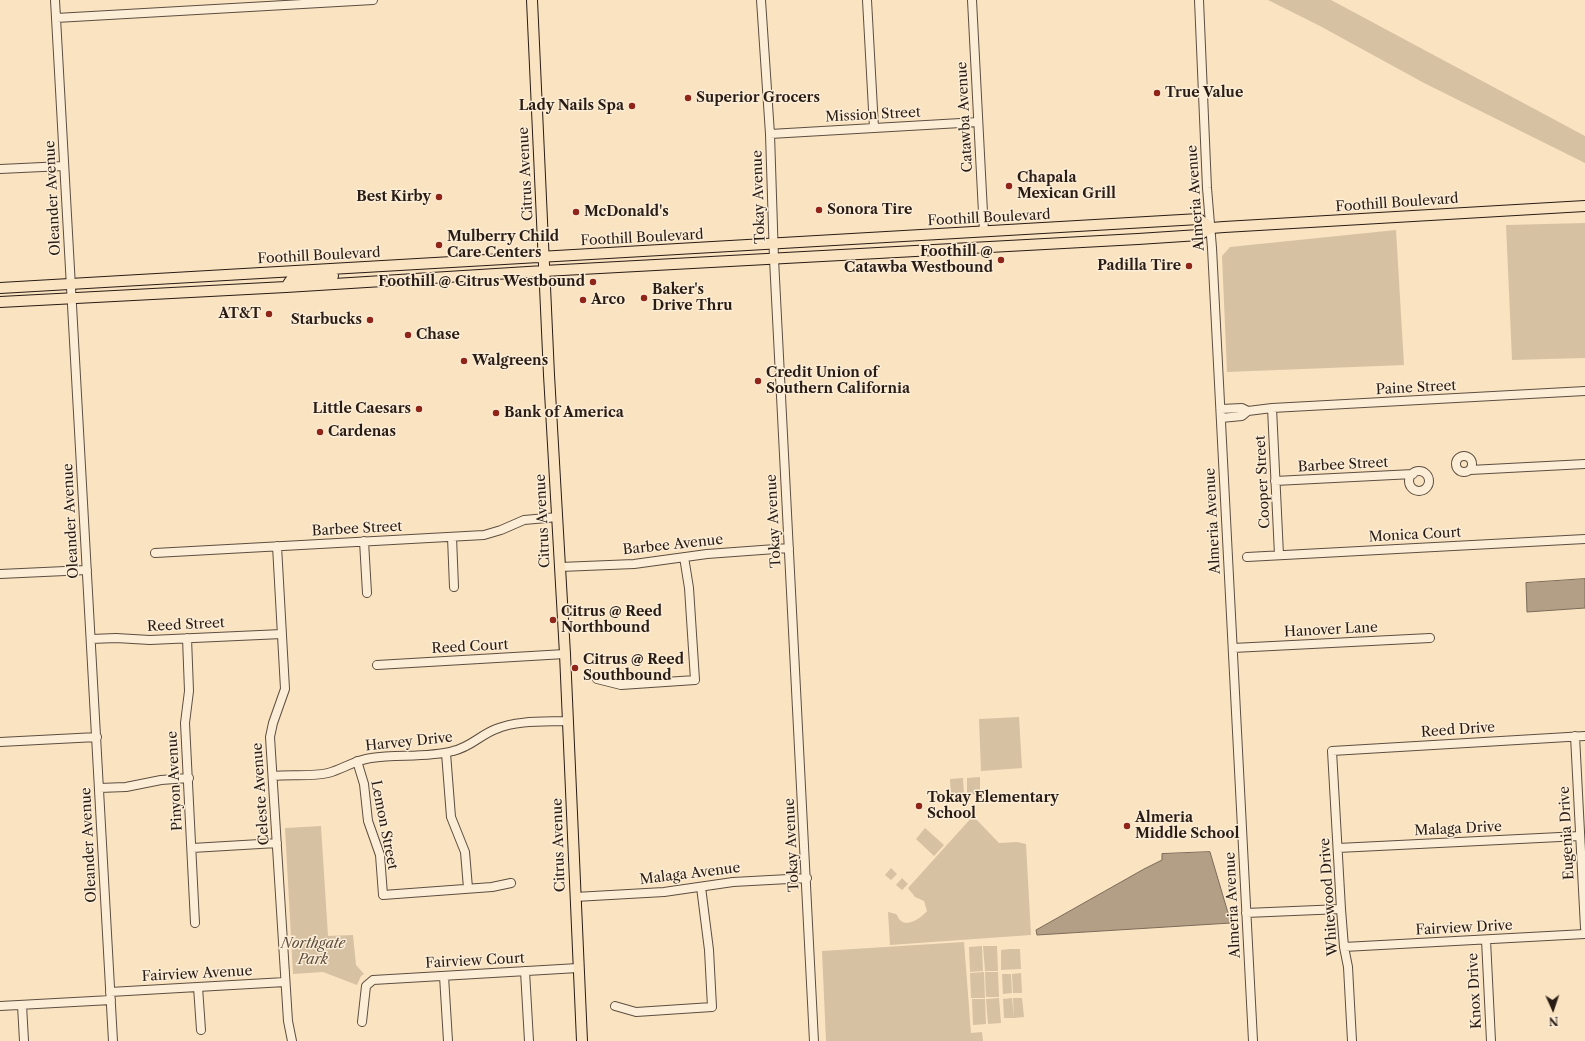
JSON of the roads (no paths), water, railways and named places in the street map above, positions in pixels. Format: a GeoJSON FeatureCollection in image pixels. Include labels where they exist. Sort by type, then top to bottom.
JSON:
{"type":"FeatureCollection","features":[{"type":"Feature","properties":{"kind":"main road","name":"Citrus Avenue"},"geometry":{"type":"LineString","coordinates":[[532,0],[549,375],[565,654],[582,1041]]}},
{"type":"Feature","properties":{"kind":"main road","name":"Foothill Boulevard"},"geometry":{"type":"LineString","coordinates":[[0,302],[286,287],[544,270],[774,259],[1199,235],[1211,228],[1585,206]]}},
{"type":"Feature","properties":{"kind":"main road","name":"Foothill Boulevard"},"geometry":{"type":"LineString","coordinates":[[0,288],[1199,220],[1211,228]]}},
{"type":"Feature","properties":{"kind":"main road"},"geometry":{"type":"LineString","coordinates":[[286,287],[290,281],[295,279],[347,276],[359,268]]}},
{"type":"Feature","properties":{"kind":"street","name":"Oleander Avenue"},"geometry":{"type":"LineString","coordinates":[[55,0],[113,1041]]}},
{"type":"Feature","properties":{"kind":"street"},"geometry":{"type":"LineString","coordinates":[[56,18],[373,0]]}},
{"type":"Feature","properties":{"kind":"street","name":"Tokay Avenue"},"geometry":{"type":"LineString","coordinates":[[761,0],[770,134],[773,244],[807,878],[814,1041]]}},
{"type":"Feature","properties":{"kind":"street"},"geometry":{"type":"LineString","coordinates":[[867,0],[874,128]]}},
{"type":"Feature","properties":{"kind":"street","name":"Catawba Avenue"},"geometry":{"type":"LineString","coordinates":[[972,0],[984,232]]}},
{"type":"Feature","properties":{"kind":"street","name":"Almeria Avenue"},"geometry":{"type":"LineString","coordinates":[[1199,0],[1206,170],[1211,228],[1221,409],[1253,1041]]}},
{"type":"Feature","properties":{"kind":"street","name":"Mission Street"},"geometry":{"type":"LineString","coordinates":[[770,134],[978,122]]}},
{"type":"Feature","properties":{"kind":"street"},"geometry":{"type":"LineString","coordinates":[[0,169],[64,166]]}},
{"type":"Feature","properties":{"kind":"street","name":"Paine Street"},"geometry":{"type":"LineString","coordinates":[[1221,418],[1242,416],[1248,411],[1272,408],[1585,391]]}},
{"type":"Feature","properties":{"kind":"street","name":"Paine Street"},"geometry":{"type":"LineString","coordinates":[[1221,409],[1242,408],[1248,411]]}},
{"type":"Feature","properties":{"kind":"street","name":"Cooper Street"},"geometry":{"type":"LineString","coordinates":[[1272,408],[1280,555]]}},
{"type":"Feature","properties":{"kind":"street"},"geometry":{"type":"LineString","coordinates":[[1470,470],[1585,464]]}},
{"type":"Feature","properties":{"kind":"street","name":"Barbee Street"},"geometry":{"type":"LineString","coordinates":[[1275,482],[1413,474]]}},
{"type":"Feature","properties":{"kind":"street","name":"Barbee Street"},"geometry":{"type":"LineString","coordinates":[[155,553],[484,535],[501,530],[524,520],[558,517]]}},
{"type":"Feature","properties":{"kind":"street"},"geometry":{"type":"LineString","coordinates":[[452,537],[454,587]]}},
{"type":"Feature","properties":{"kind":"street","name":"Monica Court"},"geometry":{"type":"LineString","coordinates":[[1247,557],[1585,539]]}},
{"type":"Feature","properties":{"kind":"street"},"geometry":{"type":"LineString","coordinates":[[364,541],[367,593]]}},
{"type":"Feature","properties":{"kind":"street","name":"Celeste Avenue"},"geometry":{"type":"LineString","coordinates":[[278,546],[284,688],[270,737],[285,982],[288,1021],[292,1041]]}},
{"type":"Feature","properties":{"kind":"street","name":"Barbee Avenue"},"geometry":{"type":"LineString","coordinates":[[560,567],[634,564],[707,554],[789,548]]}},
{"type":"Feature","properties":{"kind":"street"},"geometry":{"type":"LineString","coordinates":[[597,679],[621,685],[695,680],[689,588],[684,557]]}},
{"type":"Feature","properties":{"kind":"street"},"geometry":{"type":"LineString","coordinates":[[0,574],[87,570]]}},
{"type":"Feature","properties":{"kind":"street","name":"Reed Street"},"geometry":{"type":"LineString","coordinates":[[91,639],[116,638],[150,640],[282,634]]}},
{"type":"Feature","properties":{"kind":"street","name":"Pinyon Avenue"},"geometry":{"type":"LineString","coordinates":[[187,638],[190,691],[185,723],[195,923]]}},
{"type":"Feature","properties":{"kind":"street","name":"Hanover Lane"},"geometry":{"type":"LineString","coordinates":[[1233,648],[1430,638]]}},
{"type":"Feature","properties":{"kind":"street","name":"Reed Court"},"geometry":{"type":"LineString","coordinates":[[377,665],[565,654]]}},
{"type":"Feature","properties":{"kind":"street","name":"Harvey Drive"},"geometry":{"type":"LineString","coordinates":[[273,776],[326,773],[340,769],[357,761],[372,758],[446,753],[464,748],[492,730],[504,726],[521,723],[568,721]]}},
{"type":"Feature","properties":{"kind":"street","name":"Eugenia Drive"},"geometry":{"type":"LineString","coordinates":[[1575,736],[1585,928]]}},
{"type":"Feature","properties":{"kind":"street","name":"Reed Drive"},"geometry":{"type":"LineString","coordinates":[[1332,751],[1585,736]]}},
{"type":"Feature","properties":{"kind":"street"},"geometry":{"type":"LineString","coordinates":[[0,742],[97,737]]}},
{"type":"Feature","properties":{"kind":"street","name":"Whitewood Drive"},"geometry":{"type":"LineString","coordinates":[[1332,751],[1341,909],[1344,947],[1348,967],[1352,1041]]}},
{"type":"Feature","properties":{"kind":"street"},"geometry":{"type":"LineString","coordinates":[[446,753],[450,817],[465,852],[468,888],[492,887],[511,883]]}},
{"type":"Feature","properties":{"kind":"street","name":"Lemon Street"},"geometry":{"type":"LineString","coordinates":[[357,761],[364,784],[368,821],[379,849],[383,894],[468,888]]}},
{"type":"Feature","properties":{"kind":"street"},"geometry":{"type":"LineString","coordinates":[[99,788],[126,787],[161,780],[188,778]]}},
{"type":"Feature","properties":{"kind":"street","name":"Malaga Drive"},"geometry":{"type":"LineString","coordinates":[[1338,848],[1580,836]]}},
{"type":"Feature","properties":{"kind":"street"},"geometry":{"type":"LineString","coordinates":[[192,848],[277,843]]}},
{"type":"Feature","properties":{"kind":"street","name":"Malaga Avenue"},"geometry":{"type":"LineString","coordinates":[[575,897],[664,892],[746,881],[807,878]]}},
{"type":"Feature","properties":{"kind":"street"},"geometry":{"type":"LineString","coordinates":[[615,1006],[636,1012],[712,1007],[709,950],[701,887]]}},
{"type":"Feature","properties":{"kind":"street"},"geometry":{"type":"LineString","coordinates":[[1246,913],[1341,909]]}},
{"type":"Feature","properties":{"kind":"street","name":"Fairview Drive"},"geometry":{"type":"LineString","coordinates":[[1344,947],[1585,934]]}},
{"type":"Feature","properties":{"kind":"street","name":"Knox Drive"},"geometry":{"type":"LineString","coordinates":[[1486,940],[1491,1041]]}},
{"type":"Feature","properties":{"kind":"street","name":"Fairview Court"},"geometry":{"type":"LineString","coordinates":[[362,1022],[366,986],[373,980],[578,968]]}},
{"type":"Feature","properties":{"kind":"street"},"geometry":{"type":"LineString","coordinates":[[525,971],[529,1041]]}},
{"type":"Feature","properties":{"kind":"street"},"geometry":{"type":"LineString","coordinates":[[444,976],[448,1041]]}},
{"type":"Feature","properties":{"kind":"street","name":"Fairview Avenue"},"geometry":{"type":"LineString","coordinates":[[0,1006],[198,987],[285,982]]}},
{"type":"Feature","properties":{"kind":"street"},"geometry":{"type":"LineString","coordinates":[[198,987],[201,1030]]}},
{"type":"Feature","properties":{"kind":"street"},"geometry":{"type":"LineString","coordinates":[[22,1005],[24,1041]]}},
{"type":"Feature","properties":{"kind":"place","name":"True Value"},"geometry":{"type":"Point","coordinates":[1157,93]}},
{"type":"Feature","properties":{"kind":"place","name":"Superior Grocers"},"geometry":{"type":"Point","coordinates":[688,98]}},
{"type":"Feature","properties":{"kind":"place","name":"Lady Nails Spa"},"geometry":{"type":"Point","coordinates":[632,106]}},
{"type":"Feature","properties":{"kind":"place","name":"Chapala Mexican Grill"},"geometry":{"type":"Point","coordinates":[1009,186]}},
{"type":"Feature","properties":{"kind":"place","name":"Best Kirby"},"geometry":{"type":"Point","coordinates":[439,197]}},
{"type":"Feature","properties":{"kind":"place","name":"Sonora Tire"},"geometry":{"type":"Point","coordinates":[819,210]}},
{"type":"Feature","properties":{"kind":"place","name":"McDonald's"},"geometry":{"type":"Point","coordinates":[576,212]}},
{"type":"Feature","properties":{"kind":"place","name":"Mulberry Child Care Centers"},"geometry":{"type":"Point","coordinates":[439,245]}},
{"type":"Feature","properties":{"kind":"place","name":"Foothill @ Catawba Westbound"},"geometry":{"type":"Point","coordinates":[1001,260]}},
{"type":"Feature","properties":{"kind":"place","name":"Padilla Tire"},"geometry":{"type":"Point","coordinates":[1189,266]}},
{"type":"Feature","properties":{"kind":"place","name":"Foothill @ Citrus Westbound"},"geometry":{"type":"Point","coordinates":[593,282]}},
{"type":"Feature","properties":{"kind":"place","name":"Baker's Drive Thru"},"geometry":{"type":"Point","coordinates":[644,298]}},
{"type":"Feature","properties":{"kind":"place","name":"Arco"},"geometry":{"type":"Point","coordinates":[583,300]}},
{"type":"Feature","properties":{"kind":"place","name":"AT&T"},"geometry":{"type":"Point","coordinates":[269,314]}},
{"type":"Feature","properties":{"kind":"place","name":"Starbucks"},"geometry":{"type":"Point","coordinates":[370,320]}},
{"type":"Feature","properties":{"kind":"place","name":"Chase"},"geometry":{"type":"Point","coordinates":[408,335]}},
{"type":"Feature","properties":{"kind":"place","name":"Walgreens"},"geometry":{"type":"Point","coordinates":[464,361]}},
{"type":"Feature","properties":{"kind":"place","name":"Credit Union of Southern California"},"geometry":{"type":"Point","coordinates":[758,381]}},
{"type":"Feature","properties":{"kind":"place","name":"Little Caesars"},"geometry":{"type":"Point","coordinates":[419,409]}},
{"type":"Feature","properties":{"kind":"place","name":"Bank of America"},"geometry":{"type":"Point","coordinates":[496,413]}},
{"type":"Feature","properties":{"kind":"place","name":"Cardenas"},"geometry":{"type":"Point","coordinates":[320,432]}},
{"type":"Feature","properties":{"kind":"place","name":"Citrus @ Reed Northbound"},"geometry":{"type":"Point","coordinates":[553,620]}},
{"type":"Feature","properties":{"kind":"place","name":"Citrus @ Reed Southbound"},"geometry":{"type":"Point","coordinates":[575,668]}},
{"type":"Feature","properties":{"kind":"place","name":"Tokay Elementary School"},"geometry":{"type":"Point","coordinates":[919,806]}},
{"type":"Feature","properties":{"kind":"place","name":"Almeria Middle School"},"geometry":{"type":"Point","coordinates":[1127,826]}},
{"type":"Feature","properties":{"kind":"park label","name":"Northgate Park"},"geometry":{"type":"Point","coordinates":[313,952]}}]}
